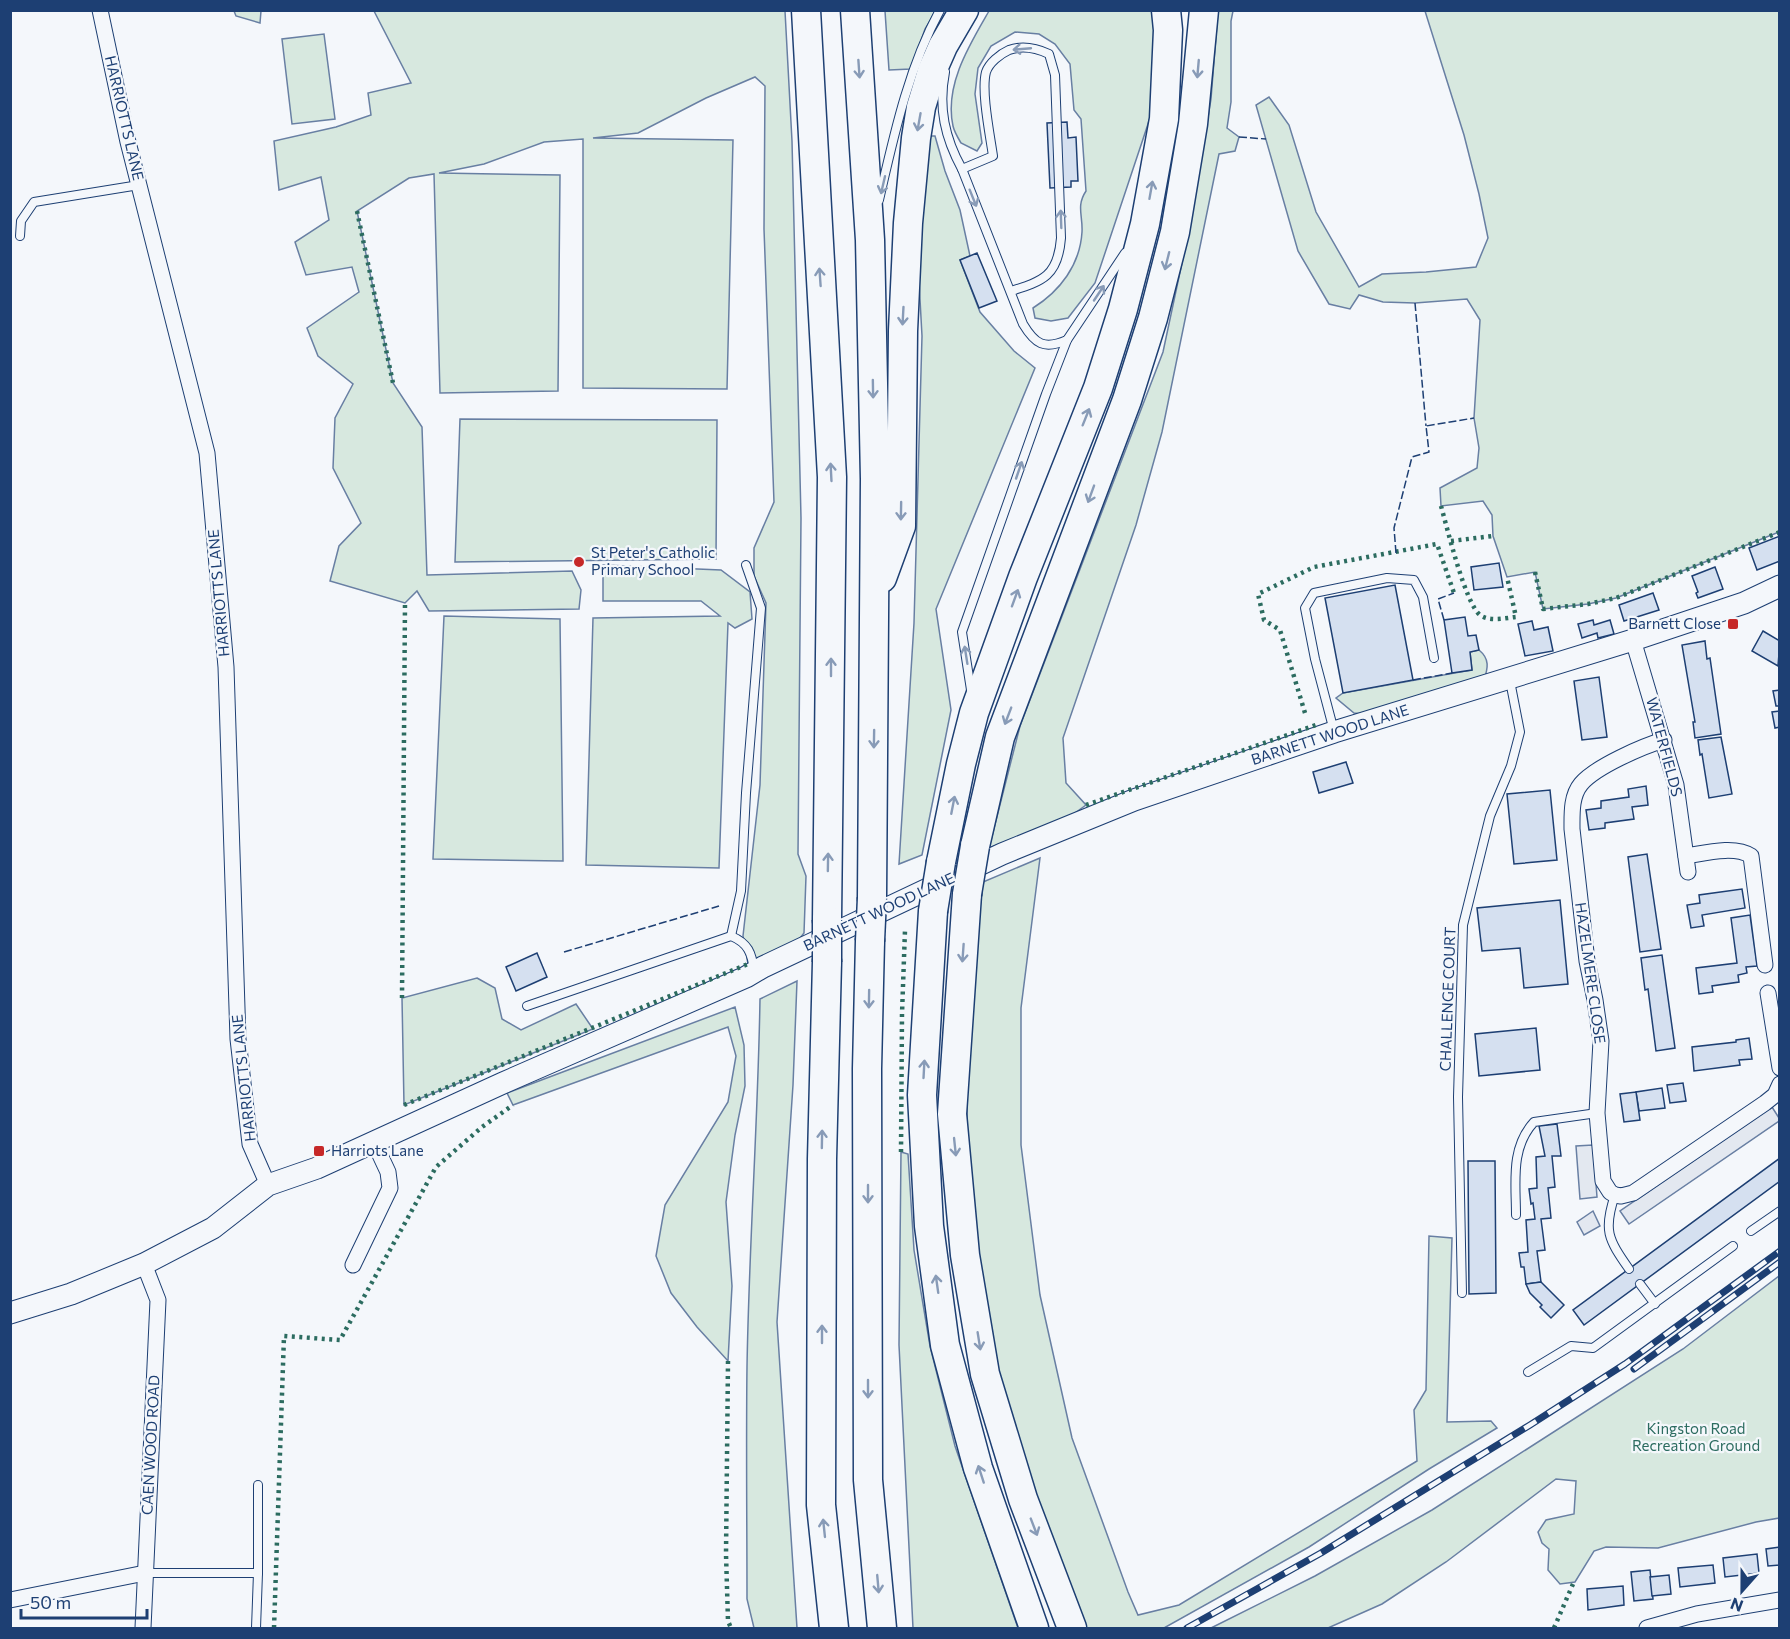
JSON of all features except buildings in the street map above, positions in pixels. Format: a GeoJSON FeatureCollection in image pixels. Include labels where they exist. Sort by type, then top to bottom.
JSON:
{"type":"FeatureCollection","features":[{"type":"Feature","properties":{"kind":"highway"},"geometry":{"type":"LineString","coordinates":[[806,10],[832,477],[827,962],[822,1159],[821,1505],[834,1629]]}},
{"type":"Feature","properties":{"kind":"highway"},"geometry":{"type":"LineString","coordinates":[[855,10],[870,240],[875,479],[876,597],[872,898],[867,1069],[868,1480],[882,1629]]}},
{"type":"Feature","properties":{"kind":"highway"},"geometry":{"type":"LineString","coordinates":[[1034,1629],[978,1468],[945,1345],[929,1226],[922,1095],[933,912],[961,764],[974,713],[1023,577],[1098,388],[1123,309],[1145,224],[1164,119],[1168,30],[1166,10]]}},
{"type":"Feature","properties":{"kind":"highway"},"geometry":{"type":"LineString","coordinates":[[1070,1624],[1023,1499],[985,1374],[965,1255],[952,1114],[967,894],[975,846],[1000,737],[1127,400],[1153,318],[1175,231],[1193,124],[1204,10]]}},
{"type":"Feature","properties":{"kind":"highway"},"geometry":{"type":"LineString","coordinates":[[876,597],[901,526],[903,331],[908,223],[916,138],[921,107],[954,14]]}},
{"type":"Feature","properties":{"kind":"street","name":"HARRIOTTS LANE"},"geometry":{"type":"LineString","coordinates":[[99,10],[207,453],[226,667],[238,1039],[250,1144],[268,1185]]}},
{"type":"Feature","properties":{"kind":"street","name":"BARNETT WOOD LANE"},"geometry":{"type":"LineString","coordinates":[[10,1313],[71,1294],[144,1264],[213,1228],[268,1185],[317,1168],[754,972],[1002,854],[1060,829],[1134,800],[1334,732],[1633,640],[1744,603],[1779,586]]}},
{"type":"Feature","properties":{"kind":"street","name":"WATERFIELDS"},"geometry":{"type":"LineString","coordinates":[[1633,640],[1676,785],[1688,872]]}},
{"type":"Feature","properties":{"kind":"street","name":"HAZELMERE CLOSE"},"geometry":{"type":"LineString","coordinates":[[1615,1195],[1610,1192],[1603,1181],[1597,1113],[1601,1041],[1587,962],[1572,829],[1572,807],[1581,784],[1593,775],[1640,748],[1664,740]]}},
{"type":"Feature","properties":{"kind":"street"},"geometry":{"type":"LineString","coordinates":[[1686,856],[1732,851],[1744,852],[1751,856],[1765,964]]}},
{"type":"Feature","properties":{"kind":"street"},"geometry":{"type":"LineString","coordinates":[[1768,993],[1779,1068]]}},
{"type":"Feature","properties":{"kind":"street"},"geometry":{"type":"LineString","coordinates":[[1615,1195],[1633,1193],[1765,1103],[1775,1095],[1779,1085]]}},
{"type":"Feature","properties":{"kind":"street"},"geometry":{"type":"LineString","coordinates":[[353,1265],[390,1188],[388,1172],[375,1142]]}},
{"type":"Feature","properties":{"kind":"street","name":"CAEN WOOD ROAD"},"geometry":{"type":"LineString","coordinates":[[143,1629],[158,1300],[144,1264]]}},
{"type":"Feature","properties":{"kind":"street"},"geometry":{"type":"LineString","coordinates":[[10,1600],[145,1573]]}},
{"type":"Feature","properties":{"kind":"street"},"geometry":{"type":"LineString","coordinates":[[1647,1629],[1663,1622],[1697,1614],[1779,1600]]}},
{"type":"Feature","properties":{"kind":"lane"},"geometry":{"type":"LineString","coordinates":[[870,240],[896,123],[929,31],[954,14]]}},
{"type":"Feature","properties":{"kind":"lane"},"geometry":{"type":"LineString","coordinates":[[949,54],[954,14]]}},
{"type":"Feature","properties":{"kind":"lane"},"geometry":{"type":"LineString","coordinates":[[962,170],[993,156],[985,87],[987,70],[1001,54],[1016,48],[1035,48],[1049,54],[1055,75],[1060,252],[1053,269],[1040,282],[1011,291]]}},
{"type":"Feature","properties":{"kind":"lane"},"geometry":{"type":"LineString","coordinates":[[947,65],[943,104],[944,127],[949,146],[962,170],[1023,324],[1031,338],[1045,346],[1066,340]]}},
{"type":"Feature","properties":{"kind":"lane"},"geometry":{"type":"LineString","coordinates":[[20,236],[21,221],[34,202],[140,185]]}},
{"type":"Feature","properties":{"kind":"lane"},"geometry":{"type":"LineString","coordinates":[[974,713],[962,632],[1066,340],[1145,224]]}},
{"type":"Feature","properties":{"kind":"lane"},"geometry":{"type":"LineString","coordinates":[[731,936],[741,891],[746,793],[761,608],[746,565]]}},
{"type":"Feature","properties":{"kind":"lane"},"geometry":{"type":"LineString","coordinates":[[1334,732],[1315,659],[1305,608],[1314,593],[1387,578],[1414,580],[1424,597],[1434,658]]}},
{"type":"Feature","properties":{"kind":"lane","name":"CHALLENGE COURT"},"geometry":{"type":"LineString","coordinates":[[1462,1293],[1458,1097],[1463,925],[1490,816],[1511,766],[1520,732],[1509,679]]}},
{"type":"Feature","properties":{"kind":"lane"},"geometry":{"type":"LineString","coordinates":[[527,1006],[731,936],[741,940],[752,953],[754,972]]}},
{"type":"Feature","properties":{"kind":"lane"},"geometry":{"type":"LineString","coordinates":[[1516,1215],[1516,1155],[1527,1130],[1534,1122],[1597,1113]]}},
{"type":"Feature","properties":{"kind":"lane"},"geometry":{"type":"LineString","coordinates":[[1615,1195],[1607,1227],[1610,1237],[1629,1269]]}},
{"type":"Feature","properties":{"kind":"lane"},"geometry":{"type":"LineString","coordinates":[[1751,1231],[1779,1211]]}},
{"type":"Feature","properties":{"kind":"lane"},"geometry":{"type":"LineString","coordinates":[[1528,1372],[1571,1346],[1593,1348],[1733,1246]]}},
{"type":"Feature","properties":{"kind":"lane"},"geometry":{"type":"LineString","coordinates":[[1640,1284],[1655,1304]]}},
{"type":"Feature","properties":{"kind":"lane"},"geometry":{"type":"LineString","coordinates":[[256,1629],[258,1485]]}},
{"type":"Feature","properties":{"kind":"lane"},"geometry":{"type":"LineString","coordinates":[[145,1573],[258,1573]]}},
{"type":"Feature","properties":{"kind":"green space"},"geometry":{"type":"Polygon","coordinates":[[[234,11],[261,11],[260,23],[236,16],[234,11]]]}},
{"type":"Feature","properties":{"kind":"green space"},"geometry":{"type":"Polygon","coordinates":[[[374,11],[785,11],[792,141],[801,518],[798,854],[806,876],[804,933],[794,946],[748,964],[743,936],[760,785],[766,603],[754,576],[754,548],[774,502],[764,229],[765,86],[755,77],[706,98],[638,133],[593,138],[733,140],[727,389],[583,388],[583,139],[544,142],[484,164],[439,173],[560,175],[558,391],[440,393],[434,174],[409,178],[357,211],[393,383],[422,427],[427,575],[572,571],[581,590],[579,609],[429,611],[417,591],[405,603],[330,581],[339,546],[361,523],[333,468],[335,418],[353,384],[318,356],[307,328],[359,292],[352,267],[306,275],[295,242],[329,220],[321,177],[279,190],[274,141],[336,127],[371,115],[368,93],[411,83],[374,11]]]}},
{"type":"Feature","properties":{"kind":"green space"},"geometry":{"type":"Polygon","coordinates":[[[885,11],[936,11],[925,29],[911,69],[889,70],[885,11]]]}},
{"type":"Feature","properties":{"kind":"green space"},"geometry":{"type":"Polygon","coordinates":[[[989,11],[1152,11],[1156,53],[1152,112],[1095,283],[1068,318],[1051,321],[1035,318],[1033,308],[1052,294],[1067,276],[1077,255],[1082,232],[1081,201],[1086,191],[1081,119],[1074,110],[1070,64],[1055,44],[1039,34],[1015,32],[991,46],[978,68],[975,94],[982,143],[977,151],[961,143],[953,126],[951,111],[955,80],[967,51],[989,11]]]}},
{"type":"Feature","properties":{"kind":"green space"},"geometry":{"type":"Polygon","coordinates":[[[1218,11],[1233,11],[1231,102],[1227,128],[1239,137],[1235,151],[1219,154],[1162,432],[1136,525],[1063,738],[1066,783],[1086,805],[1068,818],[989,848],[1020,726],[1163,352],[1189,230],[1211,99],[1218,11]]]}},
{"type":"Feature","properties":{"kind":"green space"},"geometry":{"type":"Polygon","coordinates":[[[1425,11],[1779,11],[1779,532],[1616,598],[1543,609],[1535,572],[1507,577],[1493,536],[1492,515],[1483,501],[1441,506],[1440,488],[1477,468],[1479,448],[1474,418],[1480,320],[1467,299],[1415,303],[1383,302],[1359,295],[1350,309],[1329,304],[1298,251],[1256,105],[1269,97],[1289,125],[1316,212],[1359,287],[1382,274],[1476,267],[1488,238],[1464,135],[1425,11]]]}},
{"type":"Feature","properties":{"kind":"green space"},"geometry":{"type":"Polygon","coordinates":[[[324,34],[335,119],[292,124],[282,39],[324,34]]]}},
{"type":"Feature","properties":{"kind":"green space"},"geometry":{"type":"Polygon","coordinates":[[[929,136],[935,136],[960,210],[970,256],[960,260],[980,312],[1014,351],[1035,368],[936,609],[951,710],[922,855],[899,864],[914,623],[922,336],[919,281],[924,171],[929,136]]]}},
{"type":"Feature","properties":{"kind":"green space"},"geometry":{"type":"Polygon","coordinates":[[[460,419],[717,420],[716,559],[455,562],[460,419]]]}},
{"type":"Feature","properties":{"kind":"green space"},"geometry":{"type":"Polygon","coordinates":[[[603,565],[721,570],[750,592],[752,619],[735,628],[728,623],[719,868],[586,865],[593,618],[720,616],[701,601],[603,601],[603,565]]]}},
{"type":"Feature","properties":{"kind":"green space"},"geometry":{"type":"Polygon","coordinates":[[[444,616],[560,619],[563,861],[433,859],[444,616]]]}},
{"type":"Feature","properties":{"kind":"green space"},"geometry":{"type":"Polygon","coordinates":[[[1479,650],[1487,664],[1484,680],[1373,715],[1354,713],[1336,698],[1343,693],[1472,670],[1470,652],[1479,650]]]}},
{"type":"Feature","properties":{"kind":"green space"},"geometry":{"type":"Polygon","coordinates":[[[1040,858],[1021,1008],[1021,1145],[1040,1295],[1072,1438],[1138,1615],[1179,1605],[1417,1461],[1414,1410],[1426,1390],[1429,1236],[1452,1238],[1447,1422],[1491,1421],[1497,1428],[1309,1547],[1164,1628],[1081,1628],[1069,1601],[986,1340],[967,1171],[967,1019],[983,882],[1040,858]]]}},
{"type":"Feature","properties":{"kind":"green space"},"geometry":{"type":"Polygon","coordinates":[[[477,978],[495,988],[502,1019],[521,1030],[576,1004],[593,1029],[404,1105],[402,998],[477,978]]]}},
{"type":"Feature","properties":{"kind":"green space"},"geometry":{"type":"Polygon","coordinates":[[[797,981],[793,1085],[777,1322],[797,1628],[754,1628],[747,1599],[747,1396],[760,999],[797,981]]]}},
{"type":"Feature","properties":{"kind":"green space"},"geometry":{"type":"Polygon","coordinates":[[[735,1007],[744,1045],[745,1086],[735,1135],[726,1202],[732,1286],[728,1361],[697,1327],[671,1293],[656,1256],[665,1205],[728,1102],[736,1056],[728,1027],[513,1105],[507,1093],[735,1007]]]}},
{"type":"Feature","properties":{"kind":"green space"},"geometry":{"type":"Polygon","coordinates":[[[901,1152],[908,1154],[914,1250],[930,1346],[955,1446],[1018,1628],[913,1628],[899,1345],[901,1152]]]}},
{"type":"Feature","properties":{"kind":"green space","name":"Kingston Road Recreation Ground"},"geometry":{"type":"Polygon","coordinates":[[[1779,1276],[1779,1518],[1658,1548],[1606,1547],[1594,1551],[1575,1582],[1560,1584],[1548,1570],[1549,1549],[1542,1543],[1538,1532],[1546,1520],[1574,1514],[1576,1481],[1556,1479],[1446,1562],[1382,1604],[1328,1628],[1211,1628],[1315,1576],[1432,1510],[1683,1349],[1779,1276]]]}},
{"type":"Feature","properties":{"kind":"shaded area"},"geometry":{"type":"Polygon","coordinates":[[[1772,1107],[1779,1121],[1629,1224],[1620,1211],[1772,1107]]]}},
{"type":"Feature","properties":{"kind":"shaded area"},"geometry":{"type":"Polygon","coordinates":[[[1593,1145],[1597,1197],[1580,1199],[1576,1146],[1593,1145]]]}},
{"type":"Feature","properties":{"kind":"shaded area"},"geometry":{"type":"Polygon","coordinates":[[[1593,1211],[1600,1226],[1584,1235],[1577,1222],[1593,1211]]]}},
{"type":"Feature","properties":{"kind":"railway"},"geometry":{"type":"LineString","coordinates":[[1187,1628],[1321,1553],[1530,1425],[1625,1364],[1780,1251]]}},
{"type":"Feature","properties":{"kind":"railway"},"geometry":{"type":"LineString","coordinates":[[1634,1369],[1780,1262]]}},
{"type":"Feature","properties":{"kind":"hedge"},"geometry":{"type":"LineString","coordinates":[[357,211],[393,383]]}},
{"type":"Feature","properties":{"kind":"hedge"},"geometry":{"type":"LineString","coordinates":[[1441,506],[1468,596],[1480,615],[1493,619],[1516,617],[1507,577]]}},
{"type":"Feature","properties":{"kind":"hedge"},"geometry":{"type":"LineString","coordinates":[[1535,572],[1543,609],[1588,604],[1616,598],[1780,532]]}},
{"type":"Feature","properties":{"kind":"hedge"},"geometry":{"type":"LineString","coordinates":[[1451,541],[1493,536]]}},
{"type":"Feature","properties":{"kind":"hedge"},"geometry":{"type":"LineString","coordinates":[[1305,713],[1280,630],[1264,620],[1258,594],[1314,567],[1437,544],[1454,593]]}},
{"type":"Feature","properties":{"kind":"hedge"},"geometry":{"type":"LineString","coordinates":[[402,998],[405,603]]}},
{"type":"Feature","properties":{"kind":"hedge"},"geometry":{"type":"LineString","coordinates":[[1086,805],[1319,724]]}},
{"type":"Feature","properties":{"kind":"hedge"},"geometry":{"type":"LineString","coordinates":[[901,1152],[905,930]]}},
{"type":"Feature","properties":{"kind":"hedge"},"geometry":{"type":"LineString","coordinates":[[404,1105],[748,964]]}},
{"type":"Feature","properties":{"kind":"hedge"},"geometry":{"type":"LineString","coordinates":[[274,1628],[284,1336],[340,1340],[436,1167],[482,1127],[513,1105]]}},
{"type":"Feature","properties":{"kind":"hedge"},"geometry":{"type":"LineString","coordinates":[[728,1361],[726,1554],[728,1621],[731,1628]]}},
{"type":"Feature","properties":{"kind":"hedge"},"geometry":{"type":"LineString","coordinates":[[1554,1628],[1573,1584]]}},
{"type":"Feature","properties":{"kind":"fence"},"geometry":{"type":"LineString","coordinates":[[1239,137],[1266,139]]}},
{"type":"Feature","properties":{"kind":"fence"},"geometry":{"type":"LineString","coordinates":[[1415,303],[1426,426]]}},
{"type":"Feature","properties":{"kind":"fence"},"geometry":{"type":"LineString","coordinates":[[1396,553],[1394,528],[1412,457],[1429,452],[1426,426],[1474,418]]}},
{"type":"Feature","properties":{"kind":"fence"},"geometry":{"type":"LineString","coordinates":[[1444,620],[1438,599],[1454,593]]}},
{"type":"Feature","properties":{"kind":"fence"},"geometry":{"type":"LineString","coordinates":[[1413,680],[1452,673]]}},
{"type":"Feature","properties":{"kind":"fence"},"geometry":{"type":"LineString","coordinates":[[564,952],[719,906]]}},
{"type":"Feature","properties":{"kind":"place","name":"St Peter's Catholic Primary School"},"geometry":{"type":"Point","coordinates":[579,562]}},
{"type":"Feature","properties":{"kind":"place","name":"Barnett Close"},"geometry":{"type":"Point","coordinates":[1733,624]}},
{"type":"Feature","properties":{"kind":"place","name":"Harriots Lane"},"geometry":{"type":"Point","coordinates":[319,1151]}}]}
